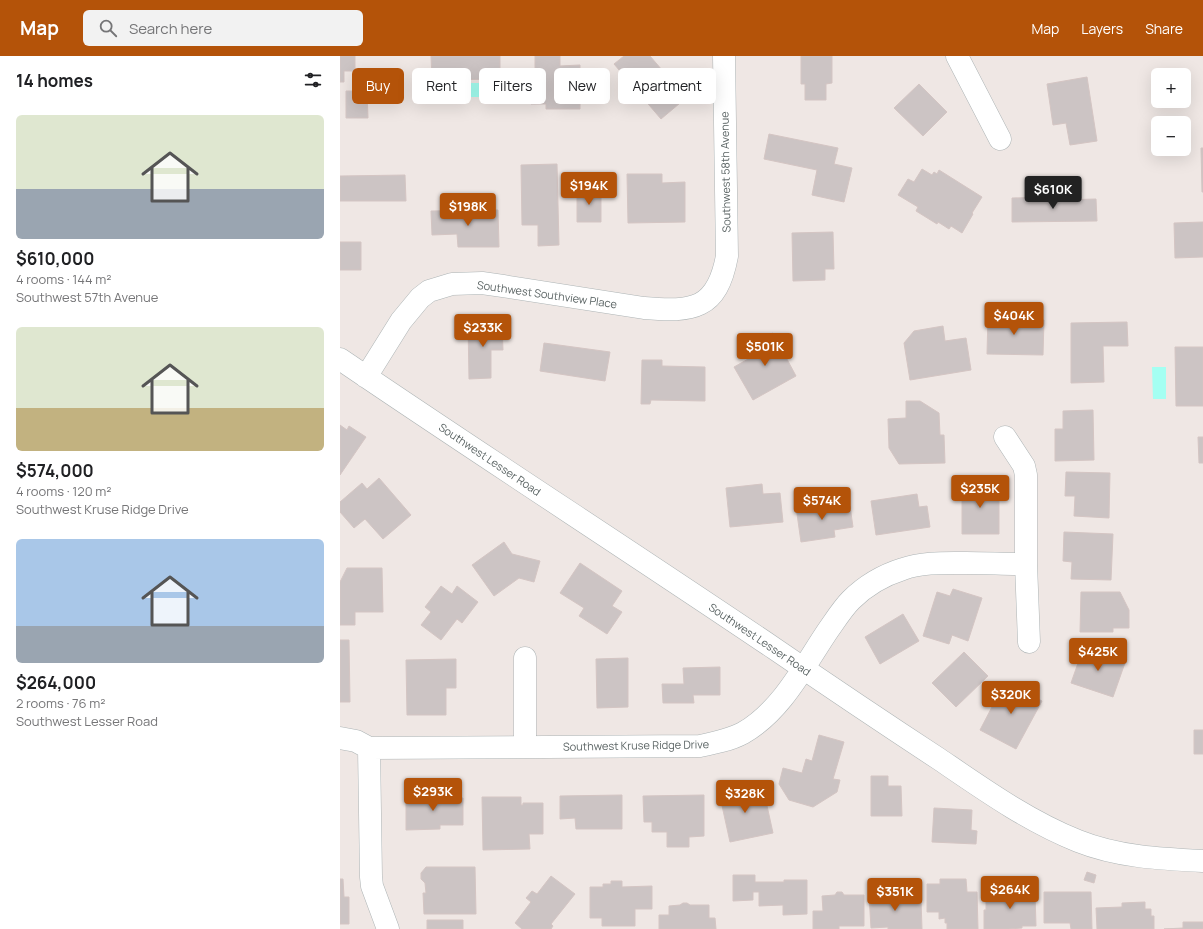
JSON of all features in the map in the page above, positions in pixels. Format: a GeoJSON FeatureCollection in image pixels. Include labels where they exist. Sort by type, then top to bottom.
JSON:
{"type":"FeatureCollection","features":[{"type":"Feature","properties":{"kind":"street","name":"Southwest 58th Avenue"},"geometry":{"type":"LineString","coordinates":[[718,287],[722,278],[727,256],[724,56]]}},
{"type":"Feature","properties":{"kind":"street"},"geometry":{"type":"LineString","coordinates":[[957,56],[1000,139]]}},
{"type":"Feature","properties":{"kind":"street","name":"Southwest Southview Place"},"geometry":{"type":"LineString","coordinates":[[366,377],[401,321],[420,298],[429,291],[452,284],[489,284],[644,308],[671,310],[684,309],[698,305],[708,299],[718,287]]}},
{"type":"Feature","properties":{"kind":"street","name":"Southwest Lesser Road"},"geometry":{"type":"LineString","coordinates":[[340,359],[998,798],[1051,829],[1091,846],[1117,852],[1158,859],[1202,860]]}},
{"type":"Feature","properties":{"kind":"street"},"geometry":{"type":"LineString","coordinates":[[1005,437],[1024,466],[1026,476],[1026,564],[1029,642]]}},
{"type":"Feature","properties":{"kind":"street","name":"Southwest Kruse Ridge Drive"},"geometry":{"type":"LineString","coordinates":[[340,738],[356,741],[369,748],[700,746],[716,743],[744,733],[771,711],[804,668],[839,614],[850,601],[874,582],[903,568],[921,565],[940,563],[1026,564]]}},
{"type":"Feature","properties":{"kind":"street"},"geometry":{"type":"LineString","coordinates":[[525,658],[525,747]]}},
{"type":"Feature","properties":{"kind":"street"},"geometry":{"type":"LineString","coordinates":[[369,748],[370,867],[372,886],[388,929]]}},
{"type":"Feature","properties":{"kind":"water"},"geometry":{"type":"Polygon","coordinates":[[[471,83],[479,83],[479,97],[471,97],[471,83]]]}},
{"type":"Feature","properties":{"kind":"water"},"geometry":{"type":"Polygon","coordinates":[[[1152,367],[1166,367],[1166,399],[1153,399],[1152,367]]]}},
{"type":"Feature","properties":{"kind":"building"},"geometry":{"type":"Polygon","coordinates":[[[340,56],[355,56],[355,68],[352,68],[352,71],[344,71],[344,82],[340,82],[340,56]]]}},
{"type":"Feature","properties":{"kind":"building"},"geometry":{"type":"Polygon","coordinates":[[[431,56],[500,56],[500,68],[479,68],[479,79],[471,79],[471,68],[432,68],[431,56]]]}},
{"type":"Feature","properties":{"kind":"building"},"geometry":{"type":"Polygon","coordinates":[[[535,56],[560,56],[560,66],[580,65],[580,68],[554,68],[554,104],[580,104],[580,109],[546,109],[546,68],[535,68],[535,56]]]}},
{"type":"Feature","properties":{"kind":"building"},"geometry":{"type":"Polygon","coordinates":[[[624,56],[650,56],[660,68],[618,69],[614,64],[624,56]]]}},
{"type":"Feature","properties":{"kind":"building"},"geometry":{"type":"Polygon","coordinates":[[[801,56],[832,56],[832,83],[826,84],[826,100],[805,100],[805,84],[801,84],[801,56]]]}},
{"type":"Feature","properties":{"kind":"building"},"geometry":{"type":"Polygon","coordinates":[[[1087,77],[1097,141],[1070,145],[1066,123],[1053,125],[1047,84],[1087,77]]]}},
{"type":"Feature","properties":{"kind":"building"},"geometry":{"type":"Polygon","coordinates":[[[919,84],[947,112],[923,136],[894,108],[919,84]]]}},
{"type":"Feature","properties":{"kind":"building"},"geometry":{"type":"Polygon","coordinates":[[[346,91],[352,91],[352,104],[367,104],[368,118],[346,118],[346,91]]]}},
{"type":"Feature","properties":{"kind":"building"},"geometry":{"type":"Polygon","coordinates":[[[648,104],[679,104],[661,119],[648,104]]]}},
{"type":"Feature","properties":{"kind":"building"},"geometry":{"type":"Polygon","coordinates":[[[769,134],[838,148],[834,164],[852,168],[844,202],[812,195],[817,170],[764,159],[769,134]]]}},
{"type":"Feature","properties":{"kind":"building"},"geometry":{"type":"Polygon","coordinates":[[[1201,148],[1203,148],[1203,192],[1202,192],[1201,148]]]}},
{"type":"Feature","properties":{"kind":"building"},"geometry":{"type":"Polygon","coordinates":[[[557,164],[559,245],[538,246],[538,225],[522,225],[521,165],[557,164]]]}},
{"type":"Feature","properties":{"kind":"building"},"geometry":{"type":"Polygon","coordinates":[[[922,169],[932,175],[934,172],[937,174],[939,170],[982,197],[962,233],[951,226],[949,229],[938,222],[937,224],[916,211],[918,207],[898,195],[908,179],[914,182],[922,169]]]}},
{"type":"Feature","properties":{"kind":"building"},"geometry":{"type":"Polygon","coordinates":[[[627,174],[662,174],[662,183],[685,182],[685,222],[628,223],[627,174]]]}},
{"type":"Feature","properties":{"kind":"building"},"geometry":{"type":"Polygon","coordinates":[[[405,175],[406,201],[340,201],[340,176],[405,175]]]}},
{"type":"Feature","properties":{"kind":"building"},"geometry":{"type":"Polygon","coordinates":[[[577,189],[601,189],[601,222],[577,222],[577,189]]]}},
{"type":"Feature","properties":{"kind":"building"},"geometry":{"type":"Polygon","coordinates":[[[1059,197],[1059,200],[1096,199],[1097,221],[1012,222],[1012,198],[1059,197]]]}},
{"type":"Feature","properties":{"kind":"building"},"geometry":{"type":"Polygon","coordinates":[[[498,210],[499,247],[458,247],[457,234],[432,235],[431,211],[498,210]]]}},
{"type":"Feature","properties":{"kind":"building"},"geometry":{"type":"Polygon","coordinates":[[[1203,222],[1203,257],[1175,258],[1174,223],[1203,222]]]}},
{"type":"Feature","properties":{"kind":"building"},"geometry":{"type":"Polygon","coordinates":[[[833,232],[834,269],[825,269],[825,280],[793,281],[792,233],[833,232]]]}},
{"type":"Feature","properties":{"kind":"building"},"geometry":{"type":"Polygon","coordinates":[[[340,242],[361,242],[361,270],[340,270],[340,242]]]}},
{"type":"Feature","properties":{"kind":"building"},"geometry":{"type":"Polygon","coordinates":[[[988,316],[1026,317],[1026,327],[1036,327],[1036,320],[1044,320],[1043,355],[987,354],[988,316]]]}},
{"type":"Feature","properties":{"kind":"building"},"geometry":{"type":"Polygon","coordinates":[[[1127,322],[1128,346],[1103,346],[1104,382],[1071,383],[1071,323],[1127,322]]]}},
{"type":"Feature","properties":{"kind":"building"},"geometry":{"type":"Polygon","coordinates":[[[502,323],[503,350],[491,350],[491,378],[469,379],[468,324],[502,323]]]}},
{"type":"Feature","properties":{"kind":"building"},"geometry":{"type":"Polygon","coordinates":[[[943,326],[945,341],[966,338],[971,370],[910,380],[904,343],[914,331],[943,326]]]}},
{"type":"Feature","properties":{"kind":"building"},"geometry":{"type":"Polygon","coordinates":[[[773,333],[796,376],[753,400],[734,367],[750,358],[744,348],[773,333]]]}},
{"type":"Feature","properties":{"kind":"building"},"geometry":{"type":"Polygon","coordinates":[[[544,343],[610,352],[605,381],[540,371],[544,343]]]}},
{"type":"Feature","properties":{"kind":"building"},"geometry":{"type":"Polygon","coordinates":[[[1175,347],[1203,347],[1203,406],[1176,406],[1175,347]]]}},
{"type":"Feature","properties":{"kind":"building"},"geometry":{"type":"Polygon","coordinates":[[[642,360],[662,360],[662,366],[705,367],[705,401],[651,400],[650,404],[641,404],[642,360]]]}},
{"type":"Feature","properties":{"kind":"building"},"geometry":{"type":"Polygon","coordinates":[[[906,401],[920,401],[939,413],[940,435],[944,435],[945,463],[899,464],[889,448],[888,419],[906,418],[906,401]]]}},
{"type":"Feature","properties":{"kind":"building"},"geometry":{"type":"Polygon","coordinates":[[[1093,410],[1094,460],[1055,461],[1055,429],[1063,429],[1063,411],[1093,410]]]}},
{"type":"Feature","properties":{"kind":"building"},"geometry":{"type":"Polygon","coordinates":[[[340,425],[347,430],[349,426],[366,437],[340,475],[340,425]]]}},
{"type":"Feature","properties":{"kind":"building"},"geometry":{"type":"Polygon","coordinates":[[[1198,437],[1203,437],[1203,463],[1199,463],[1198,437]]]}},
{"type":"Feature","properties":{"kind":"building"},"geometry":{"type":"Polygon","coordinates":[[[1066,472],[1110,473],[1109,518],[1074,516],[1075,496],[1065,496],[1066,472]]]}},
{"type":"Feature","properties":{"kind":"building"},"geometry":{"type":"Polygon","coordinates":[[[379,478],[411,515],[383,539],[365,519],[354,528],[340,512],[340,502],[362,483],[367,489],[379,478]]]}},
{"type":"Feature","properties":{"kind":"building"},"geometry":{"type":"Polygon","coordinates":[[[962,483],[990,483],[999,497],[999,534],[962,534],[962,483]]]}},
{"type":"Feature","properties":{"kind":"building"},"geometry":{"type":"Polygon","coordinates":[[[762,484],[763,494],[780,493],[783,522],[730,527],[726,488],[762,484]]]}},
{"type":"Feature","properties":{"kind":"building"},"geometry":{"type":"Polygon","coordinates":[[[917,494],[919,507],[927,506],[930,527],[876,535],[871,501],[917,494]]]}},
{"type":"Feature","properties":{"kind":"building"},"geometry":{"type":"Polygon","coordinates":[[[830,502],[831,508],[850,506],[853,527],[834,530],[835,537],[801,542],[796,507],[830,502]]]}},
{"type":"Feature","properties":{"kind":"building"},"geometry":{"type":"Polygon","coordinates":[[[1064,532],[1113,534],[1111,580],[1071,579],[1072,562],[1063,561],[1064,532]]]}},
{"type":"Feature","properties":{"kind":"building"},"geometry":{"type":"Polygon","coordinates":[[[504,542],[512,554],[540,561],[534,582],[519,578],[494,596],[472,565],[504,542]]]}},
{"type":"Feature","properties":{"kind":"building"},"geometry":{"type":"Polygon","coordinates":[[[580,563],[622,591],[612,606],[622,612],[607,634],[579,616],[584,608],[560,593],[580,563]]]}},
{"type":"Feature","properties":{"kind":"building"},"geometry":{"type":"Polygon","coordinates":[[[347,568],[382,568],[383,612],[355,612],[355,625],[340,625],[340,582],[347,568]]]}},
{"type":"Feature","properties":{"kind":"building"},"geometry":{"type":"Polygon","coordinates":[[[441,586],[452,594],[457,586],[478,602],[462,623],[457,619],[441,640],[421,625],[431,612],[425,607],[441,586]]]}},
{"type":"Feature","properties":{"kind":"building"},"geometry":{"type":"Polygon","coordinates":[[[953,589],[982,598],[968,641],[952,635],[949,644],[923,636],[937,592],[950,596],[953,589]]]}},
{"type":"Feature","properties":{"kind":"building"},"geometry":{"type":"Polygon","coordinates":[[[1081,592],[1120,592],[1129,610],[1129,628],[1113,628],[1113,632],[1080,632],[1081,592]]]}},
{"type":"Feature","properties":{"kind":"building"},"geometry":{"type":"Polygon","coordinates":[[[903,614],[919,641],[880,664],[865,637],[903,614]]]}},
{"type":"Feature","properties":{"kind":"building"},"geometry":{"type":"Polygon","coordinates":[[[340,640],[349,640],[350,702],[340,702],[340,640]]]}},
{"type":"Feature","properties":{"kind":"building"},"geometry":{"type":"Polygon","coordinates":[[[1084,646],[1126,660],[1113,697],[1071,683],[1084,646]]]}},
{"type":"Feature","properties":{"kind":"building"},"geometry":{"type":"Polygon","coordinates":[[[964,652],[988,676],[956,707],[932,683],[964,652]]]}},
{"type":"Feature","properties":{"kind":"building"},"geometry":{"type":"Polygon","coordinates":[[[628,658],[628,707],[597,708],[596,659],[628,658]]]}},
{"type":"Feature","properties":{"kind":"building"},"geometry":{"type":"Polygon","coordinates":[[[456,659],[456,688],[446,688],[446,715],[407,715],[406,660],[456,659]]]}},
{"type":"Feature","properties":{"kind":"building"},"geometry":{"type":"Polygon","coordinates":[[[720,667],[720,695],[693,695],[694,703],[663,703],[662,684],[684,684],[683,668],[720,667]]]}},
{"type":"Feature","properties":{"kind":"building"},"geometry":{"type":"Polygon","coordinates":[[[1005,682],[1042,701],[1016,749],[980,730],[1005,682]]]}},
{"type":"Feature","properties":{"kind":"building"},"geometry":{"type":"Polygon","coordinates":[[[1194,730],[1203,730],[1203,754],[1194,754],[1194,730]]]}},
{"type":"Feature","properties":{"kind":"building"},"geometry":{"type":"Polygon","coordinates":[[[819,735],[844,742],[833,779],[840,780],[837,792],[813,807],[789,800],[779,784],[783,768],[802,773],[806,759],[812,761],[819,735]]]}},
{"type":"Feature","properties":{"kind":"building"},"geometry":{"type":"Polygon","coordinates":[[[871,776],[888,776],[888,786],[901,786],[902,816],[871,816],[871,776]]]}},
{"type":"Feature","properties":{"kind":"building"},"geometry":{"type":"Polygon","coordinates":[[[750,785],[752,795],[764,792],[773,833],[730,842],[719,792],[750,785]]]}},
{"type":"Feature","properties":{"kind":"building"},"geometry":{"type":"Polygon","coordinates":[[[440,795],[440,799],[463,798],[463,825],[440,825],[440,829],[406,830],[406,796],[440,795]]]}},
{"type":"Feature","properties":{"kind":"building"},"geometry":{"type":"Polygon","coordinates":[[[622,795],[622,829],[576,829],[575,818],[560,819],[560,796],[622,795]]]}},
{"type":"Feature","properties":{"kind":"building"},"geometry":{"type":"Polygon","coordinates":[[[704,795],[704,836],[689,837],[689,847],[667,847],[667,832],[652,832],[652,822],[644,822],[643,796],[704,795]]]}},
{"type":"Feature","properties":{"kind":"building"},"geometry":{"type":"Polygon","coordinates":[[[482,797],[521,797],[521,805],[523,805],[523,803],[543,803],[543,834],[529,834],[530,849],[483,850],[482,797]]]}},
{"type":"Feature","properties":{"kind":"building"},"geometry":{"type":"Polygon","coordinates":[[[934,808],[972,810],[971,830],[977,831],[976,844],[932,842],[934,808]]]}},
{"type":"Feature","properties":{"kind":"building"},"geometry":{"type":"Polygon","coordinates":[[[426,867],[475,867],[476,914],[424,914],[423,893],[426,893],[425,883],[421,879],[421,873],[426,867]]]}},
{"type":"Feature","properties":{"kind":"building"},"geometry":{"type":"Polygon","coordinates":[[[1087,872],[1096,875],[1094,883],[1084,880],[1087,872]]]}},
{"type":"Feature","properties":{"kind":"building"},"geometry":{"type":"Polygon","coordinates":[[[733,875],[755,875],[755,882],[807,880],[807,914],[783,915],[783,905],[759,906],[759,892],[753,892],[753,900],[733,901],[733,875]]]}},
{"type":"Feature","properties":{"kind":"building"},"geometry":{"type":"Polygon","coordinates":[[[551,876],[575,894],[551,924],[553,926],[551,929],[522,929],[515,923],[531,902],[526,898],[532,891],[537,894],[551,876]]]}},
{"type":"Feature","properties":{"kind":"building"},"geometry":{"type":"Polygon","coordinates":[[[340,879],[343,879],[344,897],[349,897],[349,924],[340,924],[340,879]]]}},
{"type":"Feature","properties":{"kind":"building"},"geometry":{"type":"Polygon","coordinates":[[[940,879],[966,879],[967,892],[977,892],[978,929],[947,929],[945,918],[939,919],[939,912],[927,912],[927,884],[940,884],[940,879]]]}},
{"type":"Feature","properties":{"kind":"building"},"geometry":{"type":"Polygon","coordinates":[[[611,881],[622,881],[622,887],[652,886],[652,909],[635,909],[635,926],[602,926],[602,918],[590,918],[590,887],[603,887],[603,884],[611,884],[611,881]]]}},
{"type":"Feature","properties":{"kind":"building"},"geometry":{"type":"Polygon","coordinates":[[[837,892],[842,892],[844,895],[864,895],[864,926],[839,926],[839,929],[813,929],[813,911],[823,911],[822,896],[835,895],[837,892]]]}},
{"type":"Feature","properties":{"kind":"building"},"geometry":{"type":"Polygon","coordinates":[[[986,892],[1025,892],[1025,894],[1035,893],[1036,926],[1022,926],[1022,928],[1009,929],[984,929],[986,892]]]}},
{"type":"Feature","properties":{"kind":"building"},"geometry":{"type":"Polygon","coordinates":[[[1044,892],[1091,892],[1092,929],[1071,929],[1070,923],[1044,923],[1044,892]]]}},
{"type":"Feature","properties":{"kind":"building"},"geometry":{"type":"Polygon","coordinates":[[[905,894],[905,900],[921,900],[922,929],[888,929],[888,927],[871,928],[869,895],[905,894]]]}},
{"type":"Feature","properties":{"kind":"building"},"geometry":{"type":"Polygon","coordinates":[[[1145,902],[1145,909],[1151,909],[1151,916],[1154,916],[1154,929],[1097,929],[1096,908],[1122,907],[1122,903],[1145,902]]]}},
{"type":"Feature","properties":{"kind":"building"},"geometry":{"type":"Polygon","coordinates":[[[683,903],[690,905],[709,905],[709,918],[715,918],[716,929],[659,929],[659,915],[669,915],[669,906],[680,905],[683,903]]]}},
{"type":"Feature","properties":{"kind":"building"},"geometry":{"type":"Polygon","coordinates":[[[427,920],[463,920],[463,929],[427,929],[427,920]]]}},
{"type":"Feature","properties":{"kind":"building"},"geometry":{"type":"Polygon","coordinates":[[[1183,922],[1203,922],[1203,929],[1164,929],[1183,928],[1183,922]]]}}]}
